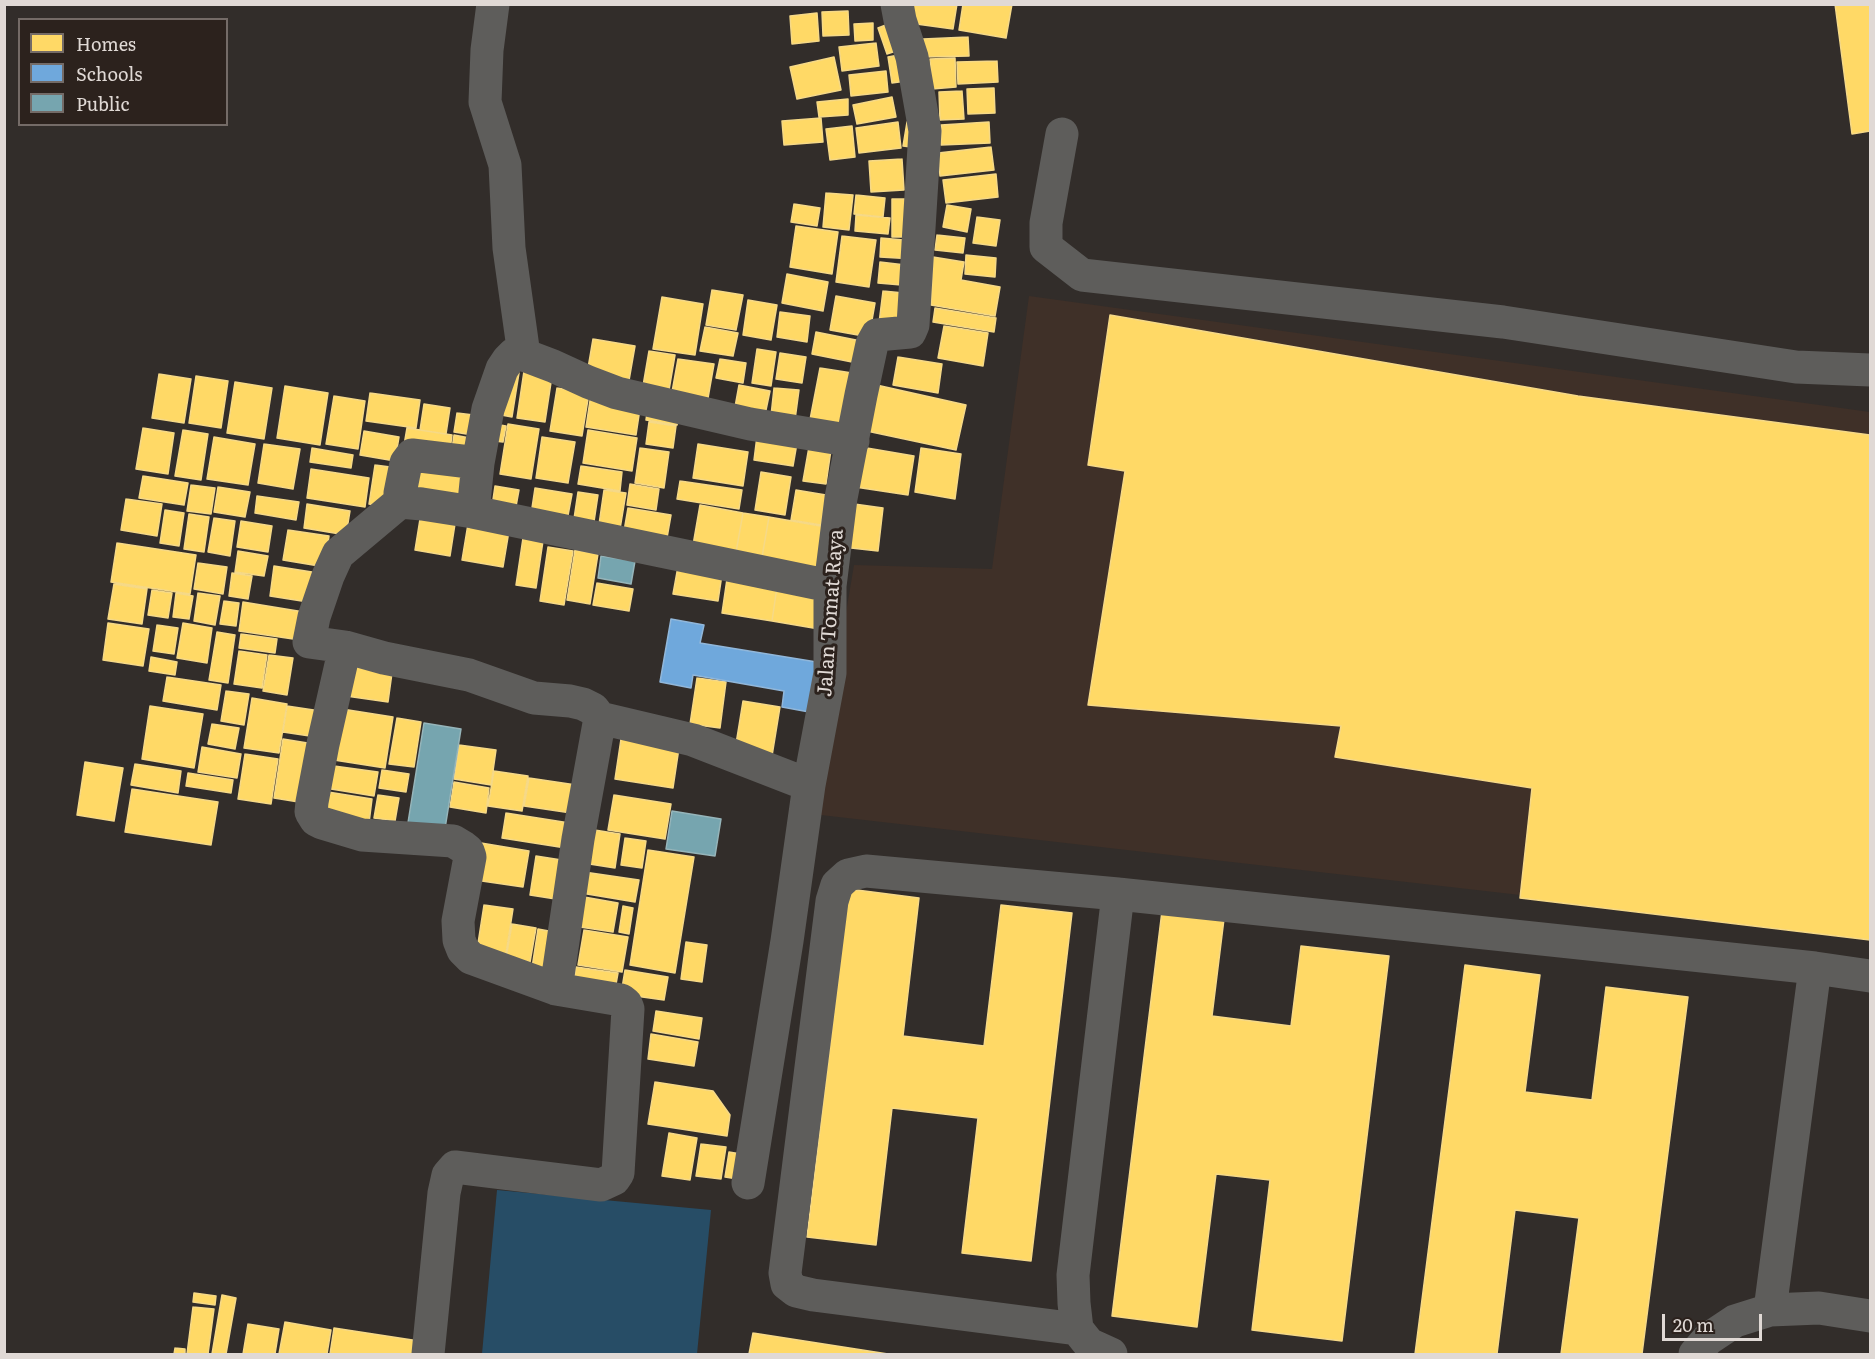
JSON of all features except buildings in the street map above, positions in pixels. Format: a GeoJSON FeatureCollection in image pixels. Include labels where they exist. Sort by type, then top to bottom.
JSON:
{"type":"FeatureCollection","features":[{"type":"Feature","properties":{"kind":"street"},"geometry":{"type":"LineString","coordinates":[[494,4],[487,50],[485,102],[504,165],[509,248],[524,355]]}},
{"type":"Feature","properties":{"kind":"street","name":"Jalan Tomat Raya"},"geometry":{"type":"LineString","coordinates":[[748,1183],[787,941],[809,785],[830,673],[830,586],[841,498],[872,344],[877,335],[912,331],[916,303],[920,198],[926,131],[912,57],[897,4]]}},
{"type":"Feature","properties":{"kind":"street"},"geometry":{"type":"LineString","coordinates":[[1062,134],[1046,223],[1046,247],[1082,275],[1503,322],[1796,367],[1870,370]]}},
{"type":"Feature","properties":{"kind":"street"},"geometry":{"type":"LineString","coordinates":[[473,512],[478,463],[488,409],[502,369],[514,354],[524,355],[617,393],[750,424],[853,441]]}},
{"type":"Feature","properties":{"kind":"street"},"geometry":{"type":"LineString","coordinates":[[400,502],[406,463],[412,455],[478,463]]}},
{"type":"Feature","properties":{"kind":"street"},"geometry":{"type":"LineString","coordinates":[[809,785],[693,740],[600,718],[593,709],[583,704],[534,698],[470,675],[384,658],[345,647],[309,642],[314,617],[328,576],[339,554],[400,502],[473,512],[830,586]]}},
{"type":"Feature","properties":{"kind":"street"},"geometry":{"type":"LineString","coordinates":[[345,647],[310,812],[316,820],[322,824],[362,835],[453,841],[463,847],[468,851],[470,857],[458,921],[459,940],[463,950],[471,958],[556,989],[621,1000],[628,1009],[618,1173],[614,1179],[601,1185],[455,1167],[448,1175],[444,1193],[428,1354]]}},
{"type":"Feature","properties":{"kind":"street"},"geometry":{"type":"LineString","coordinates":[[556,989],[578,839],[600,718]]}},
{"type":"Feature","properties":{"kind":"street"},"geometry":{"type":"LineString","coordinates":[[1077,1329],[813,1295],[796,1291],[788,1284],[785,1273],[832,901],[837,885],[848,874],[866,871],[1118,894],[1815,968],[1870,976]]}},
{"type":"Feature","properties":{"kind":"street"},"geometry":{"type":"LineString","coordinates":[[1111,1354],[1089,1344],[1077,1329],[1073,1275],[1118,894]]}},
{"type":"Feature","properties":{"kind":"street"},"geometry":{"type":"LineString","coordinates":[[1770,1310],[1815,968]]}},
{"type":"Feature","properties":{"kind":"street"},"geometry":{"type":"LineString","coordinates":[[1695,1354],[1708,1339],[1735,1322],[1770,1310],[1819,1308],[1870,1316]]}},
{"type":"Feature","properties":{"kind":"shaded area"},"geometry":{"type":"Polygon","coordinates":[[[1029,296],[1870,412],[1870,935],[812,814],[854,565],[992,569],[1029,296]]]}},
{"type":"Feature","properties":{"kind":"water"},"geometry":{"type":"Polygon","coordinates":[[[497,1190],[711,1210],[697,1354],[482,1354],[497,1190]]]}}]}
